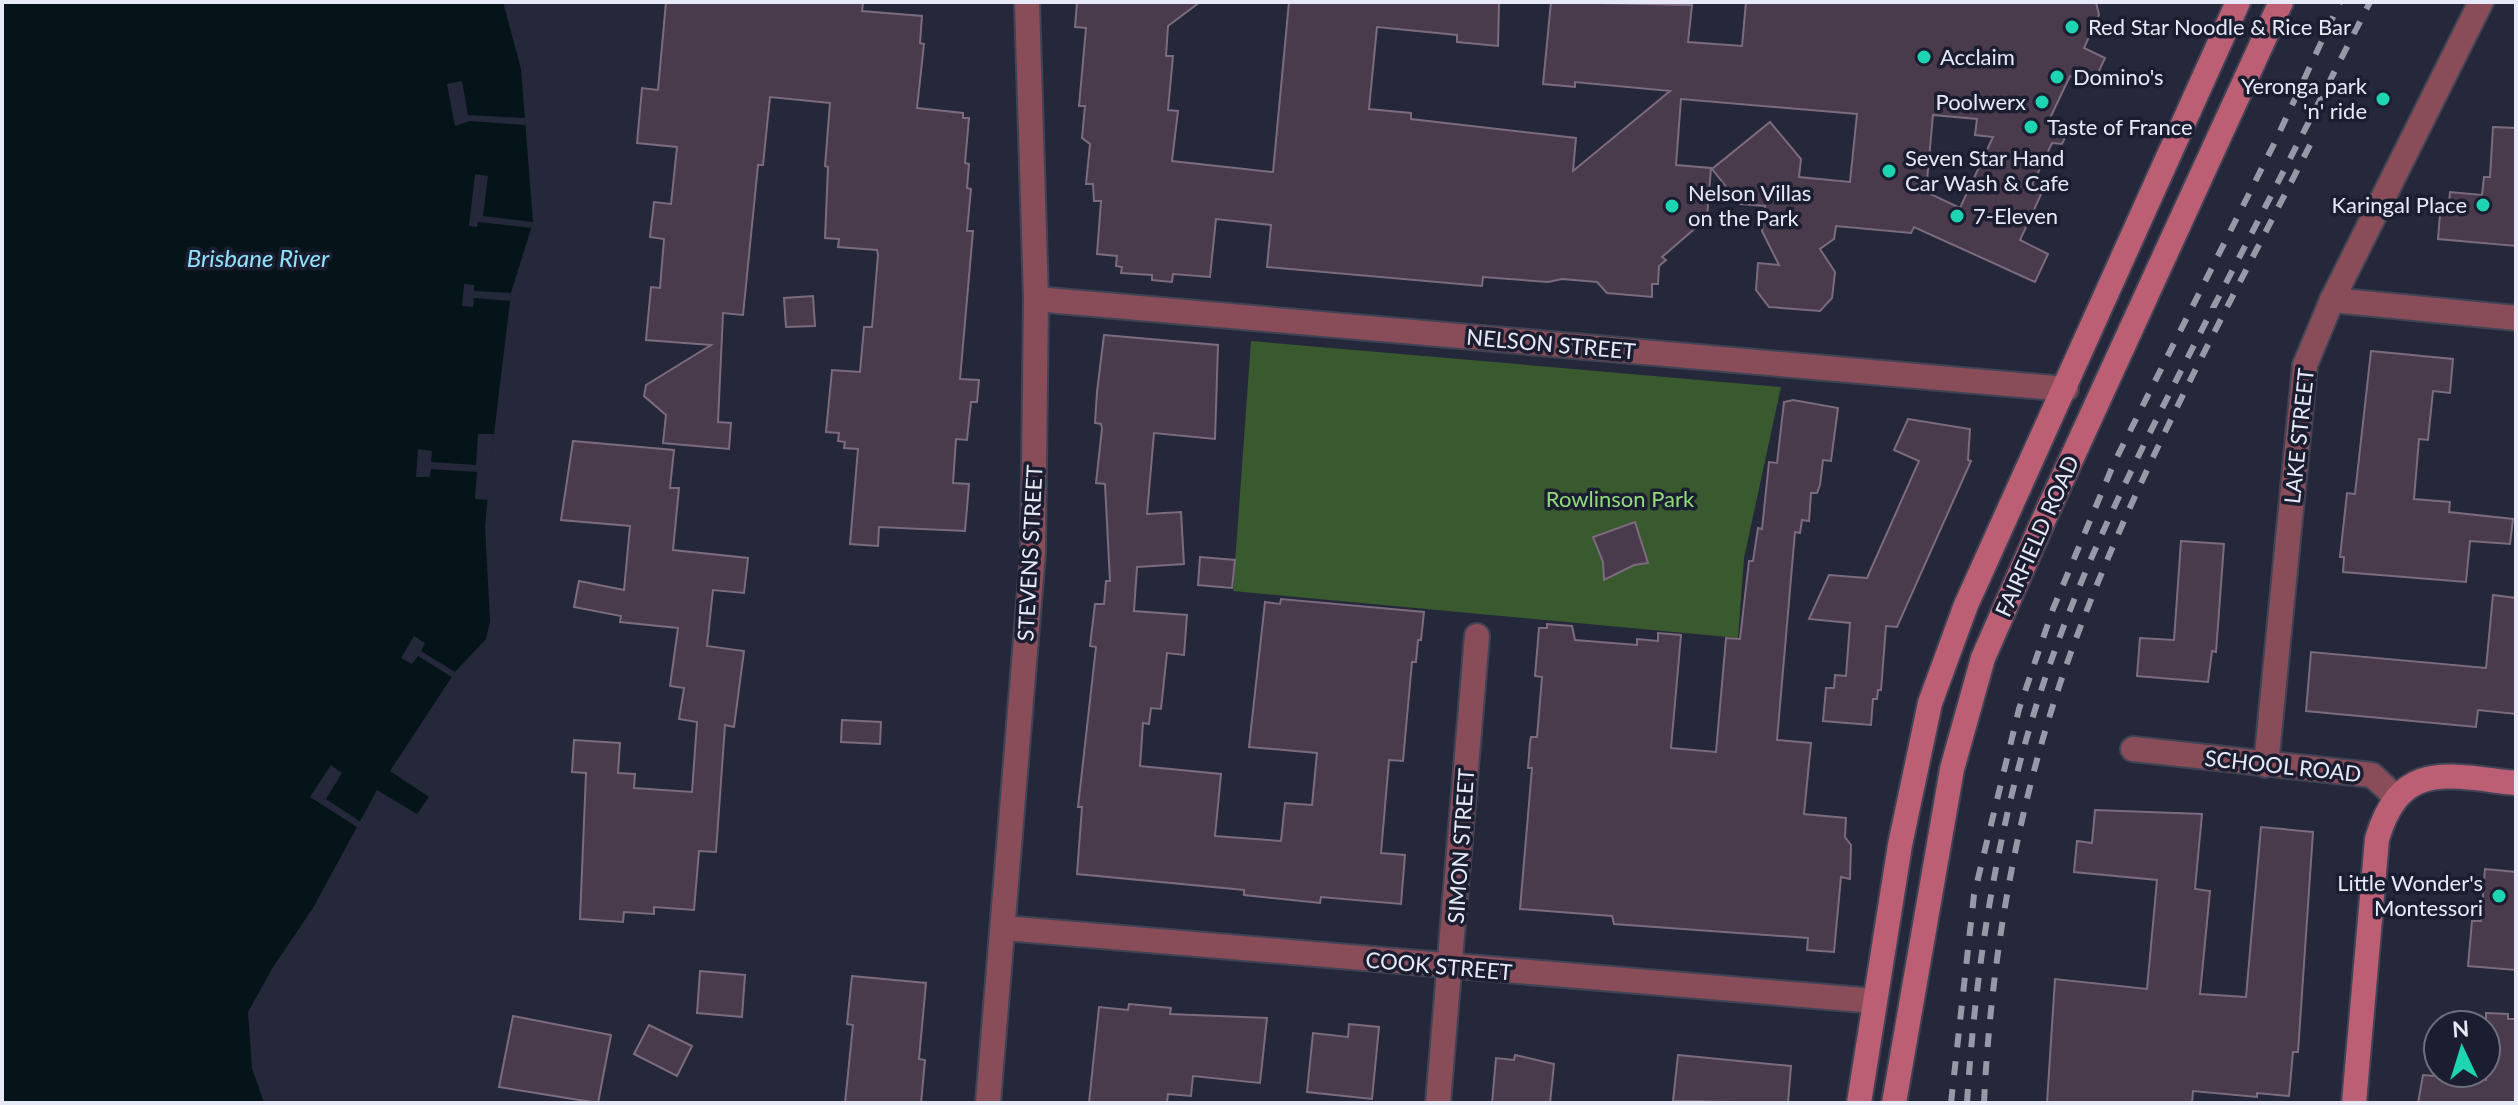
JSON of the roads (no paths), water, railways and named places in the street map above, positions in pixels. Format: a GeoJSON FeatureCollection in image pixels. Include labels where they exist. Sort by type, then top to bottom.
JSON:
{"type":"FeatureCollection","features":[{"type":"Feature","properties":{"kind":"main road","name":"FAIRFIELD ROAD"},"geometry":{"type":"LineString","coordinates":[[1859,1103],[1900,845],[1930,703],[1966,605],[2238,2]]}},
{"type":"Feature","properties":{"kind":"main road","name":"FAIRFIELD ROAD"},"geometry":{"type":"LineString","coordinates":[[1894,1103],[1925,910],[1952,769],[1983,658],[2054,495],[2281,2]]}},
{"type":"Feature","properties":{"kind":"main road"},"geometry":{"type":"LineString","coordinates":[[2354,1103],[2377,839],[2385,813],[2396,797],[2416,780],[2454,777],[2516,783]]}},
{"type":"Feature","properties":{"kind":"street","name":"STEVENS STREET"},"geometry":{"type":"LineString","coordinates":[[988,1103],[1033,553],[1036,299],[1027,2]]}},
{"type":"Feature","properties":{"kind":"street","name":"LAKE STREET"},"geometry":{"type":"LineString","coordinates":[[2266,765],[2305,365],[2332,300],[2481,2]]}},
{"type":"Feature","properties":{"kind":"street","name":"NELSON STREET"},"geometry":{"type":"LineString","coordinates":[[1036,299],[2066,389]]}},
{"type":"Feature","properties":{"kind":"street"},"geometry":{"type":"LineString","coordinates":[[2332,300],[2516,318]]}},
{"type":"Feature","properties":{"kind":"street","name":"SIMON STREET"},"geometry":{"type":"LineString","coordinates":[[1438,1103],[1477,636]]}},
{"type":"Feature","properties":{"kind":"street","name":"SCHOOL ROAD"},"geometry":{"type":"LineString","coordinates":[[2133,749],[2372,775],[2396,797]]}},
{"type":"Feature","properties":{"kind":"street","name":"COOK STREET"},"geometry":{"type":"LineString","coordinates":[[1004,928],[1875,1001]]}},
{"type":"Feature","properties":{"kind":"water","name":"Brisbane River"},"geometry":{"type":"Polygon","coordinates":[[[2,2],[503,2],[521,69],[533,222],[511,293],[494,434],[485,526],[490,621],[486,639],[455,672],[390,771],[429,797],[417,814],[377,790],[313,908],[273,967],[248,1012],[252,1068],[264,1103],[2,1103],[2,2]]]}},
{"type":"Feature","properties":{"kind":"railway"},"geometry":{"type":"LineString","coordinates":[[1951,1103],[1974,895],[2019,709],[2053,609],[2114,463],[2274,144],[2340,2]]}},
{"type":"Feature","properties":{"kind":"railway"},"geometry":{"type":"LineString","coordinates":[[1967,1103],[1978,983],[1997,863],[2025,746],[2062,631],[2096,548],[2153,427],[2370,2]]}},
{"type":"Feature","properties":{"kind":"railway"},"geometry":{"type":"LineString","coordinates":[[1984,1103],[1993,993],[2009,883],[2033,774],[2065,669],[2119,532],[2149,466],[2314,137]]}},
{"type":"Feature","properties":{"kind":"place","name":"Red Star Noodle & Rice Bar"},"geometry":{"type":"Point","coordinates":[2072,27]}},
{"type":"Feature","properties":{"kind":"place","name":"Acclaim"},"geometry":{"type":"Point","coordinates":[1924,57]}},
{"type":"Feature","properties":{"kind":"place","name":"Domino's"},"geometry":{"type":"Point","coordinates":[2057,77]}},
{"type":"Feature","properties":{"kind":"place","name":"Yeronga park 'n' ride"},"geometry":{"type":"Point","coordinates":[2383,99]}},
{"type":"Feature","properties":{"kind":"place","name":"Poolwerx"},"geometry":{"type":"Point","coordinates":[2042,102]}},
{"type":"Feature","properties":{"kind":"place","name":"Taste of France"},"geometry":{"type":"Point","coordinates":[2031,127]}},
{"type":"Feature","properties":{"kind":"place","name":"Seven Star Hand Car Wash & Cafe"},"geometry":{"type":"Point","coordinates":[1889,171]}},
{"type":"Feature","properties":{"kind":"place","name":"Karingal Place"},"geometry":{"type":"Point","coordinates":[2483,205]}},
{"type":"Feature","properties":{"kind":"place","name":"Nelson Villas on the Park"},"geometry":{"type":"Point","coordinates":[1672,206]}},
{"type":"Feature","properties":{"kind":"place","name":"7-Eleven"},"geometry":{"type":"Point","coordinates":[1957,216]}},
{"type":"Feature","properties":{"kind":"place","name":"Little Wonder's Montessori"},"geometry":{"type":"Point","coordinates":[2499,896]}},
{"type":"Feature","properties":{"kind":"park label","name":"Rowlinson Park"},"geometry":{"type":"Point","coordinates":[1620,499]}}]}
